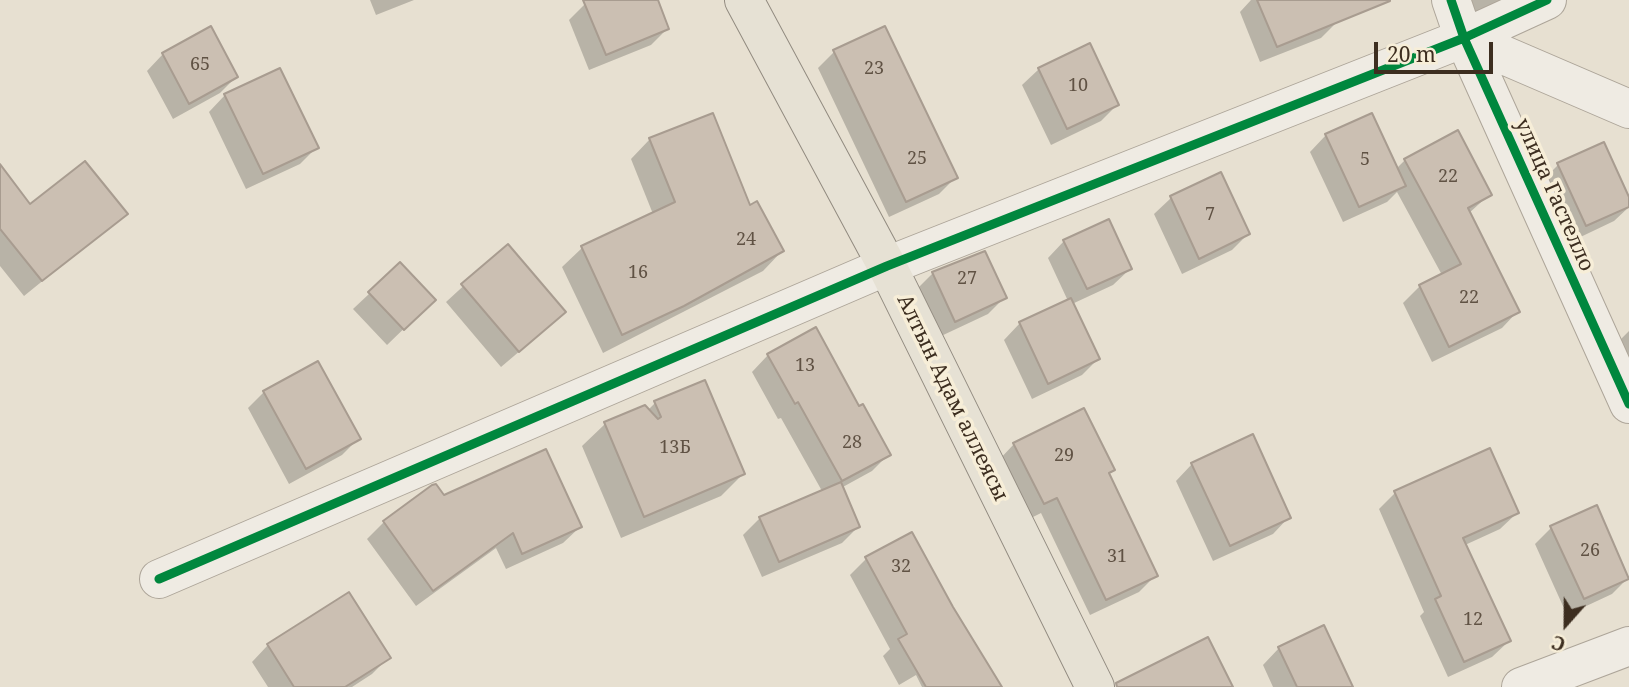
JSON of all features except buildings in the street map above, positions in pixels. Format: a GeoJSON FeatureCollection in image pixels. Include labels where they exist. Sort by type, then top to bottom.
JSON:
{"type":"FeatureCollection","features":[{"type":"Feature","properties":{"kind":"main road","name":"Алтын Адам аллеясы"},"geometry":{"type":"LineString","coordinates":[[744,0],[887,266],[1095,687]]}},
{"type":"Feature","properties":{"kind":"street","name":"улица Гастелло"},"geometry":{"type":"LineString","coordinates":[[1451,0],[1464,38],[1629,404]]}},
{"type":"Feature","properties":{"kind":"street"},"geometry":{"type":"LineString","coordinates":[[159,579],[887,266],[1464,38],[1548,0]]}},
{"type":"Feature","properties":{"kind":"street"},"geometry":{"type":"LineString","coordinates":[[1464,38],[1629,109]]}},
{"type":"Feature","properties":{"kind":"street"},"geometry":{"type":"LineString","coordinates":[[1521,687],[1629,646]]}},
{"type":"Feature","properties":{"kind":"cycle path"},"geometry":{"type":"LineString","coordinates":[[1451,0],[1464,38],[1629,404]]}},
{"type":"Feature","properties":{"kind":"cycle path"},"geometry":{"type":"LineString","coordinates":[[159,579],[887,266],[1464,38],[1547,0]]}}]}
